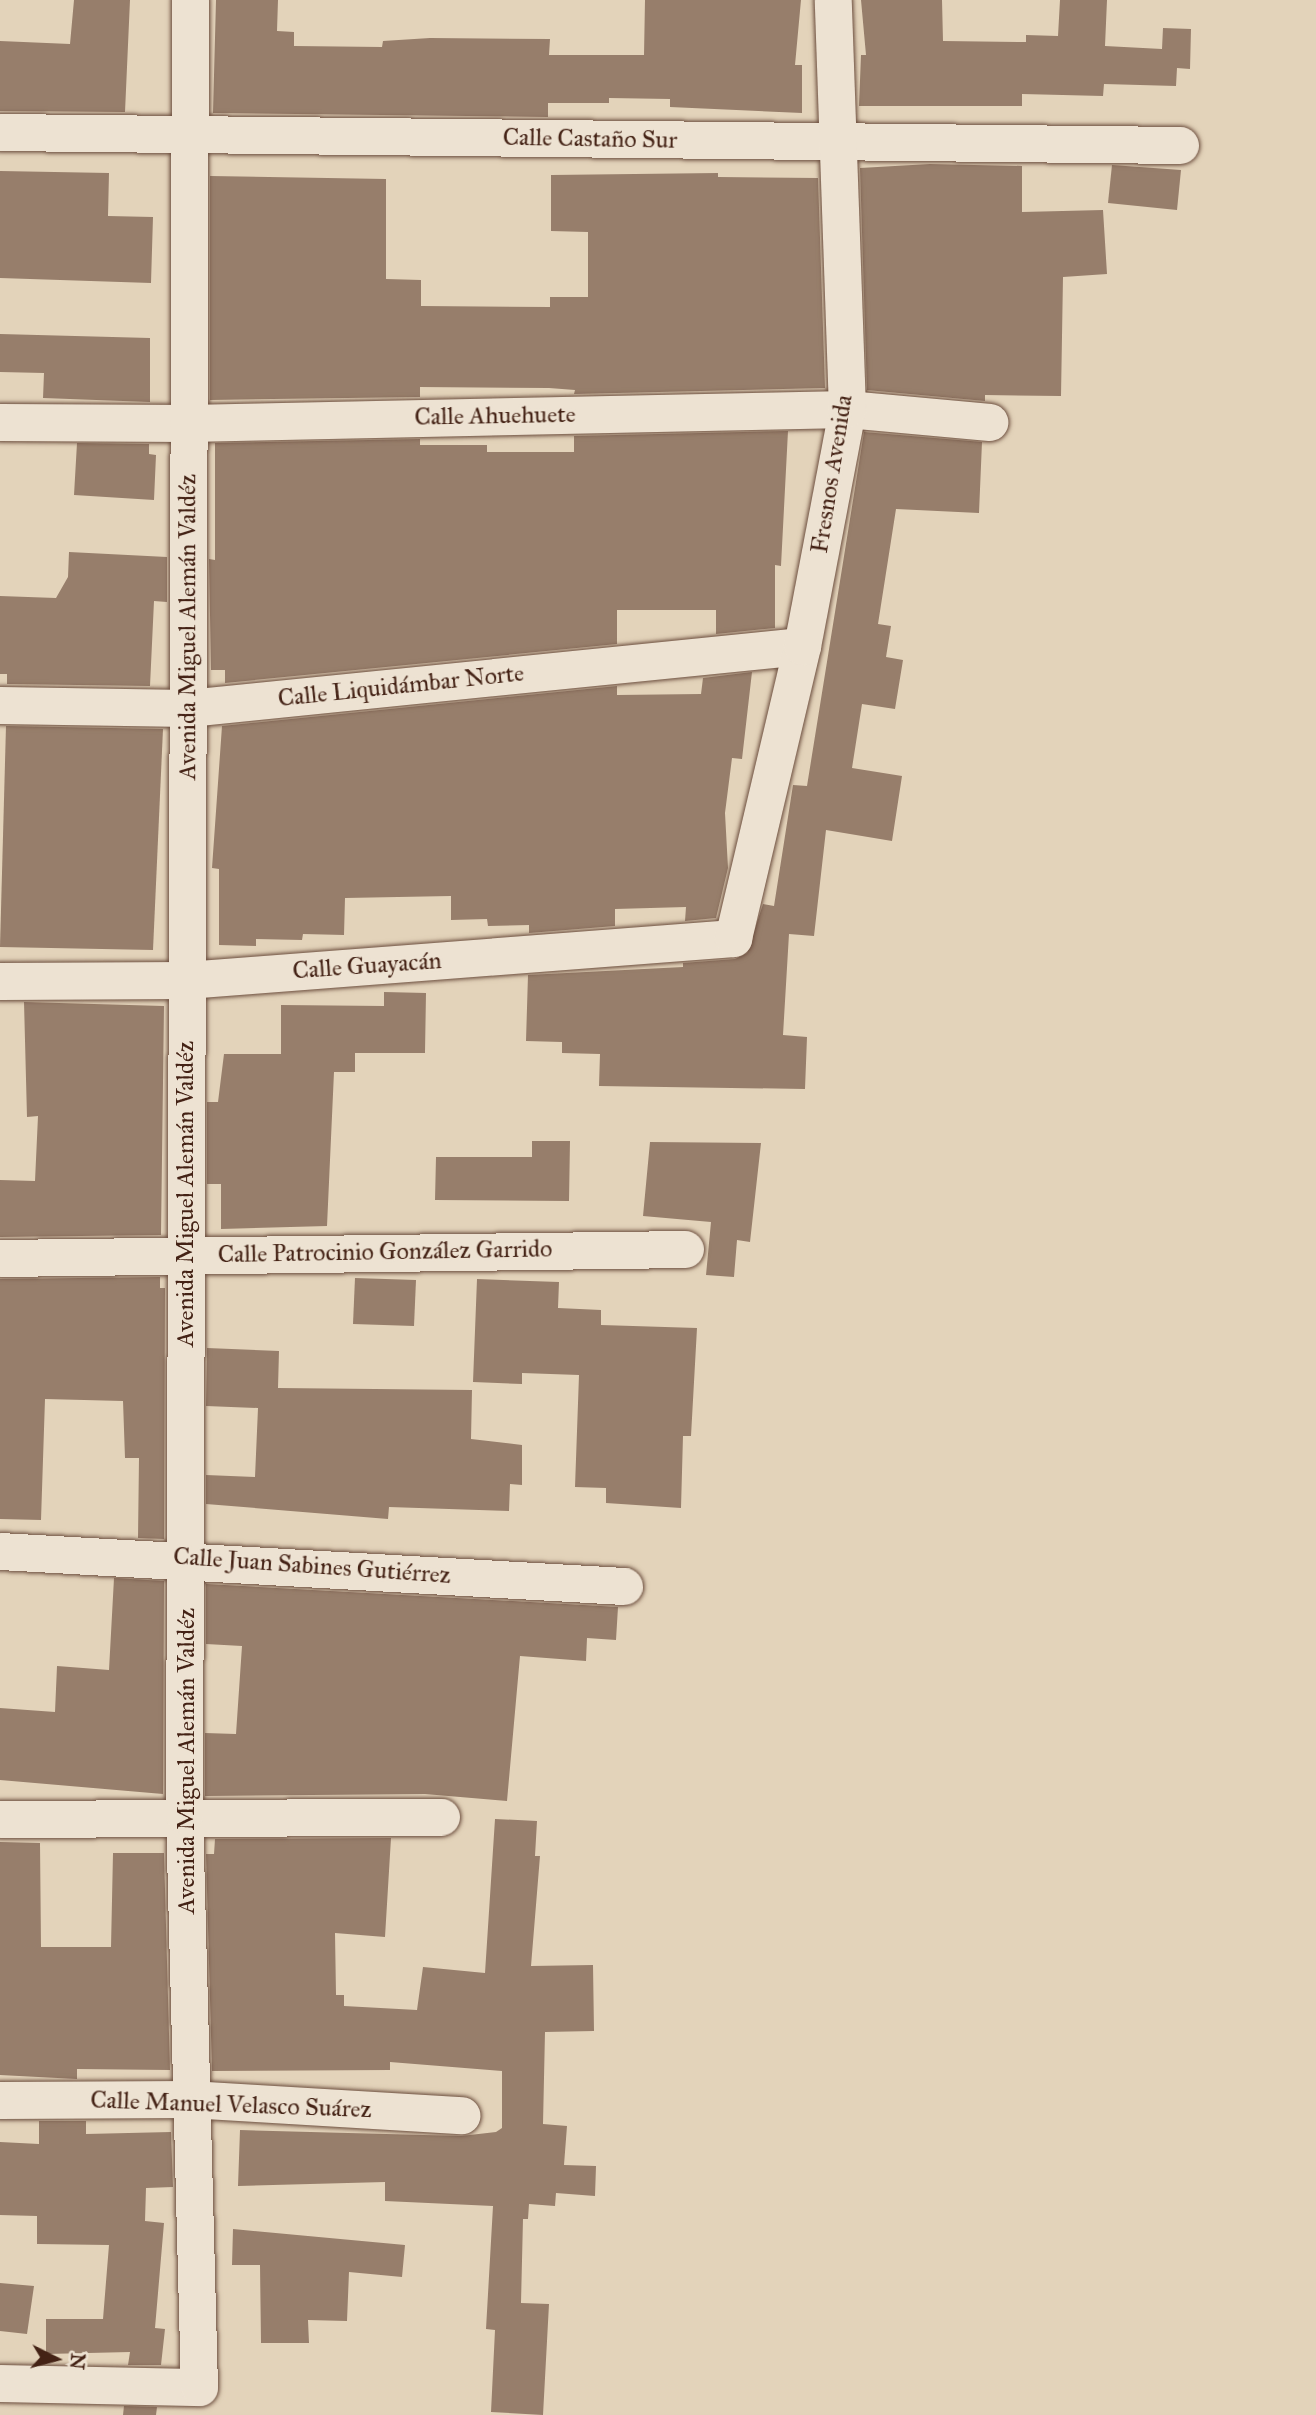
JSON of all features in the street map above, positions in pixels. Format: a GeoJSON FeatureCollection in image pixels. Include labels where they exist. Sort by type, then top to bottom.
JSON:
{"type":"FeatureCollection","features":[{"type":"Feature","properties":{"kind":"street","name":"Avenida Miguel Alemán Valdéz"},"geometry":{"type":"LineString","coordinates":[[0,2383],[199,2387],[189,2099],[184,1815],[188,1558],[186,980],[190,0]]}},
{"type":"Feature","properties":{"kind":"street","name":"Fresnos Avenida"},"geometry":{"type":"LineString","coordinates":[[733,938],[802,646],[847,409],[836,141],[834,0]]}},
{"type":"Feature","properties":{"kind":"street","name":"Calle Castaño Sur"},"geometry":{"type":"LineString","coordinates":[[0,132],[1181,145]]}},
{"type":"Feature","properties":{"kind":"street","name":"Calle Ahuehuete"},"geometry":{"type":"LineString","coordinates":[[0,422],[188,422],[847,409],[989,422]]}},
{"type":"Feature","properties":{"kind":"street","name":"Calle Liquidámbar Norte"},"geometry":{"type":"LineString","coordinates":[[0,705],[188,708],[802,646]]}},
{"type":"Feature","properties":{"kind":"street","name":"Calle Guayacán"},"geometry":{"type":"LineString","coordinates":[[0,981],[186,980],[733,938]]}},
{"type":"Feature","properties":{"kind":"street","name":"Calle Patrocinio González Garrido"},"geometry":{"type":"LineString","coordinates":[[0,1258],[685,1249]]}},
{"type":"Feature","properties":{"kind":"street","name":"Calle Juan Sabines Gutiérrez"},"geometry":{"type":"LineString","coordinates":[[0,1550],[188,1558],[624,1586]]}},
{"type":"Feature","properties":{"kind":"street"},"geometry":{"type":"LineString","coordinates":[[0,1819],[184,1815],[441,1817]]}},
{"type":"Feature","properties":{"kind":"street","name":"Calle Manuel Velasco Suárez"},"geometry":{"type":"LineString","coordinates":[[0,2100],[189,2099],[462,2115]]}},
{"type":"Feature","properties":{"kind":"building"},"geometry":{"type":"Polygon","coordinates":[[[74,0],[130,0],[125,112],[0,111],[0,41],[70,44],[74,0]]]}},
{"type":"Feature","properties":{"kind":"building"},"geometry":{"type":"Polygon","coordinates":[[[216,0],[278,0],[277,31],[294,32],[294,46],[382,47],[383,41],[430,38],[550,39],[549,55],[644,55],[645,0],[801,0],[795,65],[802,65],[802,113],[670,107],[670,99],[609,98],[609,103],[548,103],[548,117],[213,113],[216,0]]]}},
{"type":"Feature","properties":{"kind":"building"},"geometry":{"type":"Polygon","coordinates":[[[861,0],[942,0],[943,41],[1026,42],[1026,35],[1058,36],[1060,0],[1107,0],[1105,46],[1162,49],[1163,28],[1191,29],[1190,69],[1177,68],[1176,86],[1104,84],[1103,96],[1022,94],[1022,106],[859,106],[861,55],[866,55],[861,0]]]}},
{"type":"Feature","properties":{"kind":"building"},"geometry":{"type":"Polygon","coordinates":[[[930,164],[1022,166],[1022,212],[1103,210],[1107,274],[1063,277],[1061,396],[985,395],[985,401],[867,390],[860,168],[930,164]]]}},
{"type":"Feature","properties":{"kind":"building"},"geometry":{"type":"Polygon","coordinates":[[[1112,165],[1181,170],[1177,210],[1108,203],[1112,165]]]}},
{"type":"Feature","properties":{"kind":"building"},"geometry":{"type":"Polygon","coordinates":[[[0,171],[109,173],[108,216],[153,217],[151,283],[0,278],[0,171]]]}},
{"type":"Feature","properties":{"kind":"building"},"geometry":{"type":"Polygon","coordinates":[[[718,173],[718,177],[818,178],[825,388],[574,394],[575,390],[549,388],[420,387],[420,397],[210,400],[210,176],[386,179],[386,279],[421,280],[421,306],[550,307],[550,297],[588,297],[588,232],[551,231],[551,175],[718,173]]]}},
{"type":"Feature","properties":{"kind":"building"},"geometry":{"type":"Polygon","coordinates":[[[0,334],[150,338],[150,402],[43,398],[44,373],[0,372],[0,334]]]}},
{"type":"Feature","properties":{"kind":"building"},"geometry":{"type":"Polygon","coordinates":[[[788,431],[781,566],[775,565],[775,628],[716,634],[716,610],[617,610],[617,644],[225,683],[225,670],[211,670],[209,559],[215,560],[215,443],[420,439],[420,445],[487,445],[487,452],[574,452],[574,436],[788,431]]]}},
{"type":"Feature","properties":{"kind":"building"},"geometry":{"type":"Polygon","coordinates":[[[864,432],[982,442],[979,513],[896,509],[878,624],[891,626],[886,657],[903,660],[895,709],[862,704],[852,768],[902,776],[892,841],[826,830],[814,936],[789,934],[783,1035],[807,1037],[805,1089],[599,1086],[600,1054],[562,1053],[562,1042],[526,1041],[528,975],[683,967],[683,963],[735,959],[747,953],[763,904],[774,906],[793,785],[807,786],[864,432]]]}},
{"type":"Feature","properties":{"kind":"building"},"geometry":{"type":"Polygon","coordinates":[[[77,443],[149,444],[149,454],[156,455],[154,500],[74,495],[77,443]]]}},
{"type":"Feature","properties":{"kind":"building"},"geometry":{"type":"Polygon","coordinates":[[[69,552],[167,557],[167,602],[154,601],[150,686],[7,684],[7,674],[0,674],[0,596],[56,598],[68,577],[69,552]]]}},
{"type":"Feature","properties":{"kind":"building"},"geometry":{"type":"Polygon","coordinates":[[[752,672],[742,759],[732,758],[725,813],[728,868],[716,918],[685,921],[686,907],[615,909],[615,926],[529,933],[529,925],[488,926],[487,919],[451,920],[451,896],[345,898],[344,935],[303,934],[302,940],[256,939],[256,946],[219,945],[219,869],[212,868],[222,726],[617,686],[617,695],[701,694],[703,678],[752,672]]]}},
{"type":"Feature","properties":{"kind":"building"},"geometry":{"type":"Polygon","coordinates":[[[6,726],[163,729],[153,950],[0,947],[6,726]]]}},
{"type":"Feature","properties":{"kind":"building"},"geometry":{"type":"Polygon","coordinates":[[[384,992],[426,993],[425,1053],[355,1053],[355,1072],[334,1072],[327,1226],[221,1229],[221,1184],[207,1184],[207,1102],[218,1102],[224,1054],[281,1054],[281,1005],[384,1006],[384,992]]]}},
{"type":"Feature","properties":{"kind":"building"},"geometry":{"type":"Polygon","coordinates":[[[24,1002],[164,1006],[161,1235],[0,1237],[0,1180],[35,1181],[38,1116],[27,1117],[24,1002]]]}},
{"type":"Feature","properties":{"kind":"building"},"geometry":{"type":"Polygon","coordinates":[[[532,1141],[570,1141],[569,1201],[435,1200],[436,1157],[532,1157],[532,1141]]]}},
{"type":"Feature","properties":{"kind":"building"},"geometry":{"type":"Polygon","coordinates":[[[650,1142],[761,1143],[750,1242],[737,1240],[734,1277],[706,1275],[711,1222],[643,1216],[650,1142]]]}},
{"type":"Feature","properties":{"kind":"building"},"geometry":{"type":"Polygon","coordinates":[[[160,1277],[160,1288],[165,1288],[164,1539],[138,1538],[139,1458],[125,1458],[123,1401],[45,1399],[41,1520],[0,1519],[0,1279],[160,1277]]]}},
{"type":"Feature","properties":{"kind":"building"},"geometry":{"type":"Polygon","coordinates":[[[355,1278],[416,1280],[414,1326],[353,1324],[355,1278]]]}},
{"type":"Feature","properties":{"kind":"building"},"geometry":{"type":"Polygon","coordinates":[[[477,1279],[559,1282],[558,1308],[601,1310],[601,1325],[697,1328],[691,1436],[683,1436],[681,1508],[606,1503],[606,1488],[575,1487],[579,1375],[522,1373],[522,1384],[473,1382],[477,1279]]]}},
{"type":"Feature","properties":{"kind":"building"},"geometry":{"type":"Polygon","coordinates":[[[207,1348],[279,1351],[278,1388],[472,1390],[471,1439],[522,1445],[522,1485],[510,1484],[509,1511],[389,1507],[388,1519],[206,1504],[206,1475],[255,1477],[258,1408],[206,1406],[207,1348]]]}},
{"type":"Feature","properties":{"kind":"building"},"geometry":{"type":"Polygon","coordinates":[[[114,1578],[164,1581],[163,1794],[0,1780],[0,1708],[55,1712],[57,1666],[109,1670],[114,1578]]]}},
{"type":"Feature","properties":{"kind":"building"},"geometry":{"type":"Polygon","coordinates":[[[206,1584],[618,1607],[616,1640],[587,1638],[586,1661],[520,1656],[507,1801],[425,1794],[205,1796],[205,1733],[236,1734],[242,1646],[206,1644],[206,1584]]]}},
{"type":"Feature","properties":{"kind":"building"},"geometry":{"type":"Polygon","coordinates":[[[495,1819],[537,1821],[535,1856],[540,1856],[531,1966],[593,1965],[594,2031],[545,2032],[543,2124],[567,2126],[564,2165],[596,2166],[595,2196],[556,2193],[555,2206],[529,2204],[528,2219],[523,2219],[521,2303],[549,2304],[543,2415],[491,2412],[495,2330],[486,2329],[493,2206],[385,2201],[385,2182],[238,2186],[240,2130],[461,2136],[496,2132],[502,2128],[502,2071],[390,2062],[390,2070],[212,2071],[206,1854],[214,1854],[215,1839],[391,1838],[385,1937],[335,1933],[336,1995],[344,1995],[344,2006],[417,2010],[423,1967],[485,1973],[495,1819]]]}},
{"type":"Feature","properties":{"kind":"building"},"geometry":{"type":"Polygon","coordinates":[[[0,1842],[40,1843],[41,1947],[111,1947],[113,1853],[164,1853],[170,2070],[77,2069],[77,2079],[0,2075],[0,1842]]]}},
{"type":"Feature","properties":{"kind":"building"},"geometry":{"type":"Polygon","coordinates":[[[39,2121],[86,2121],[86,2134],[171,2132],[173,2187],[146,2188],[145,2221],[164,2223],[155,2328],[165,2329],[161,2365],[128,2365],[130,2352],[46,2354],[46,2319],[103,2319],[109,2245],[37,2244],[37,2216],[0,2215],[0,2142],[39,2144],[39,2121]]]}},
{"type":"Feature","properties":{"kind":"building"},"geometry":{"type":"Polygon","coordinates":[[[233,2229],[405,2245],[402,2277],[349,2272],[347,2321],[308,2320],[309,2343],[261,2343],[260,2265],[232,2265],[233,2229]]]}},
{"type":"Feature","properties":{"kind":"building"},"geometry":{"type":"Polygon","coordinates":[[[0,2283],[34,2286],[27,2334],[0,2331],[0,2283]]]}},
{"type":"Feature","properties":{"kind":"building"},"geometry":{"type":"Polygon","coordinates":[[[124,2406],[157,2407],[156,2415],[123,2415],[124,2406]]]}}]}
